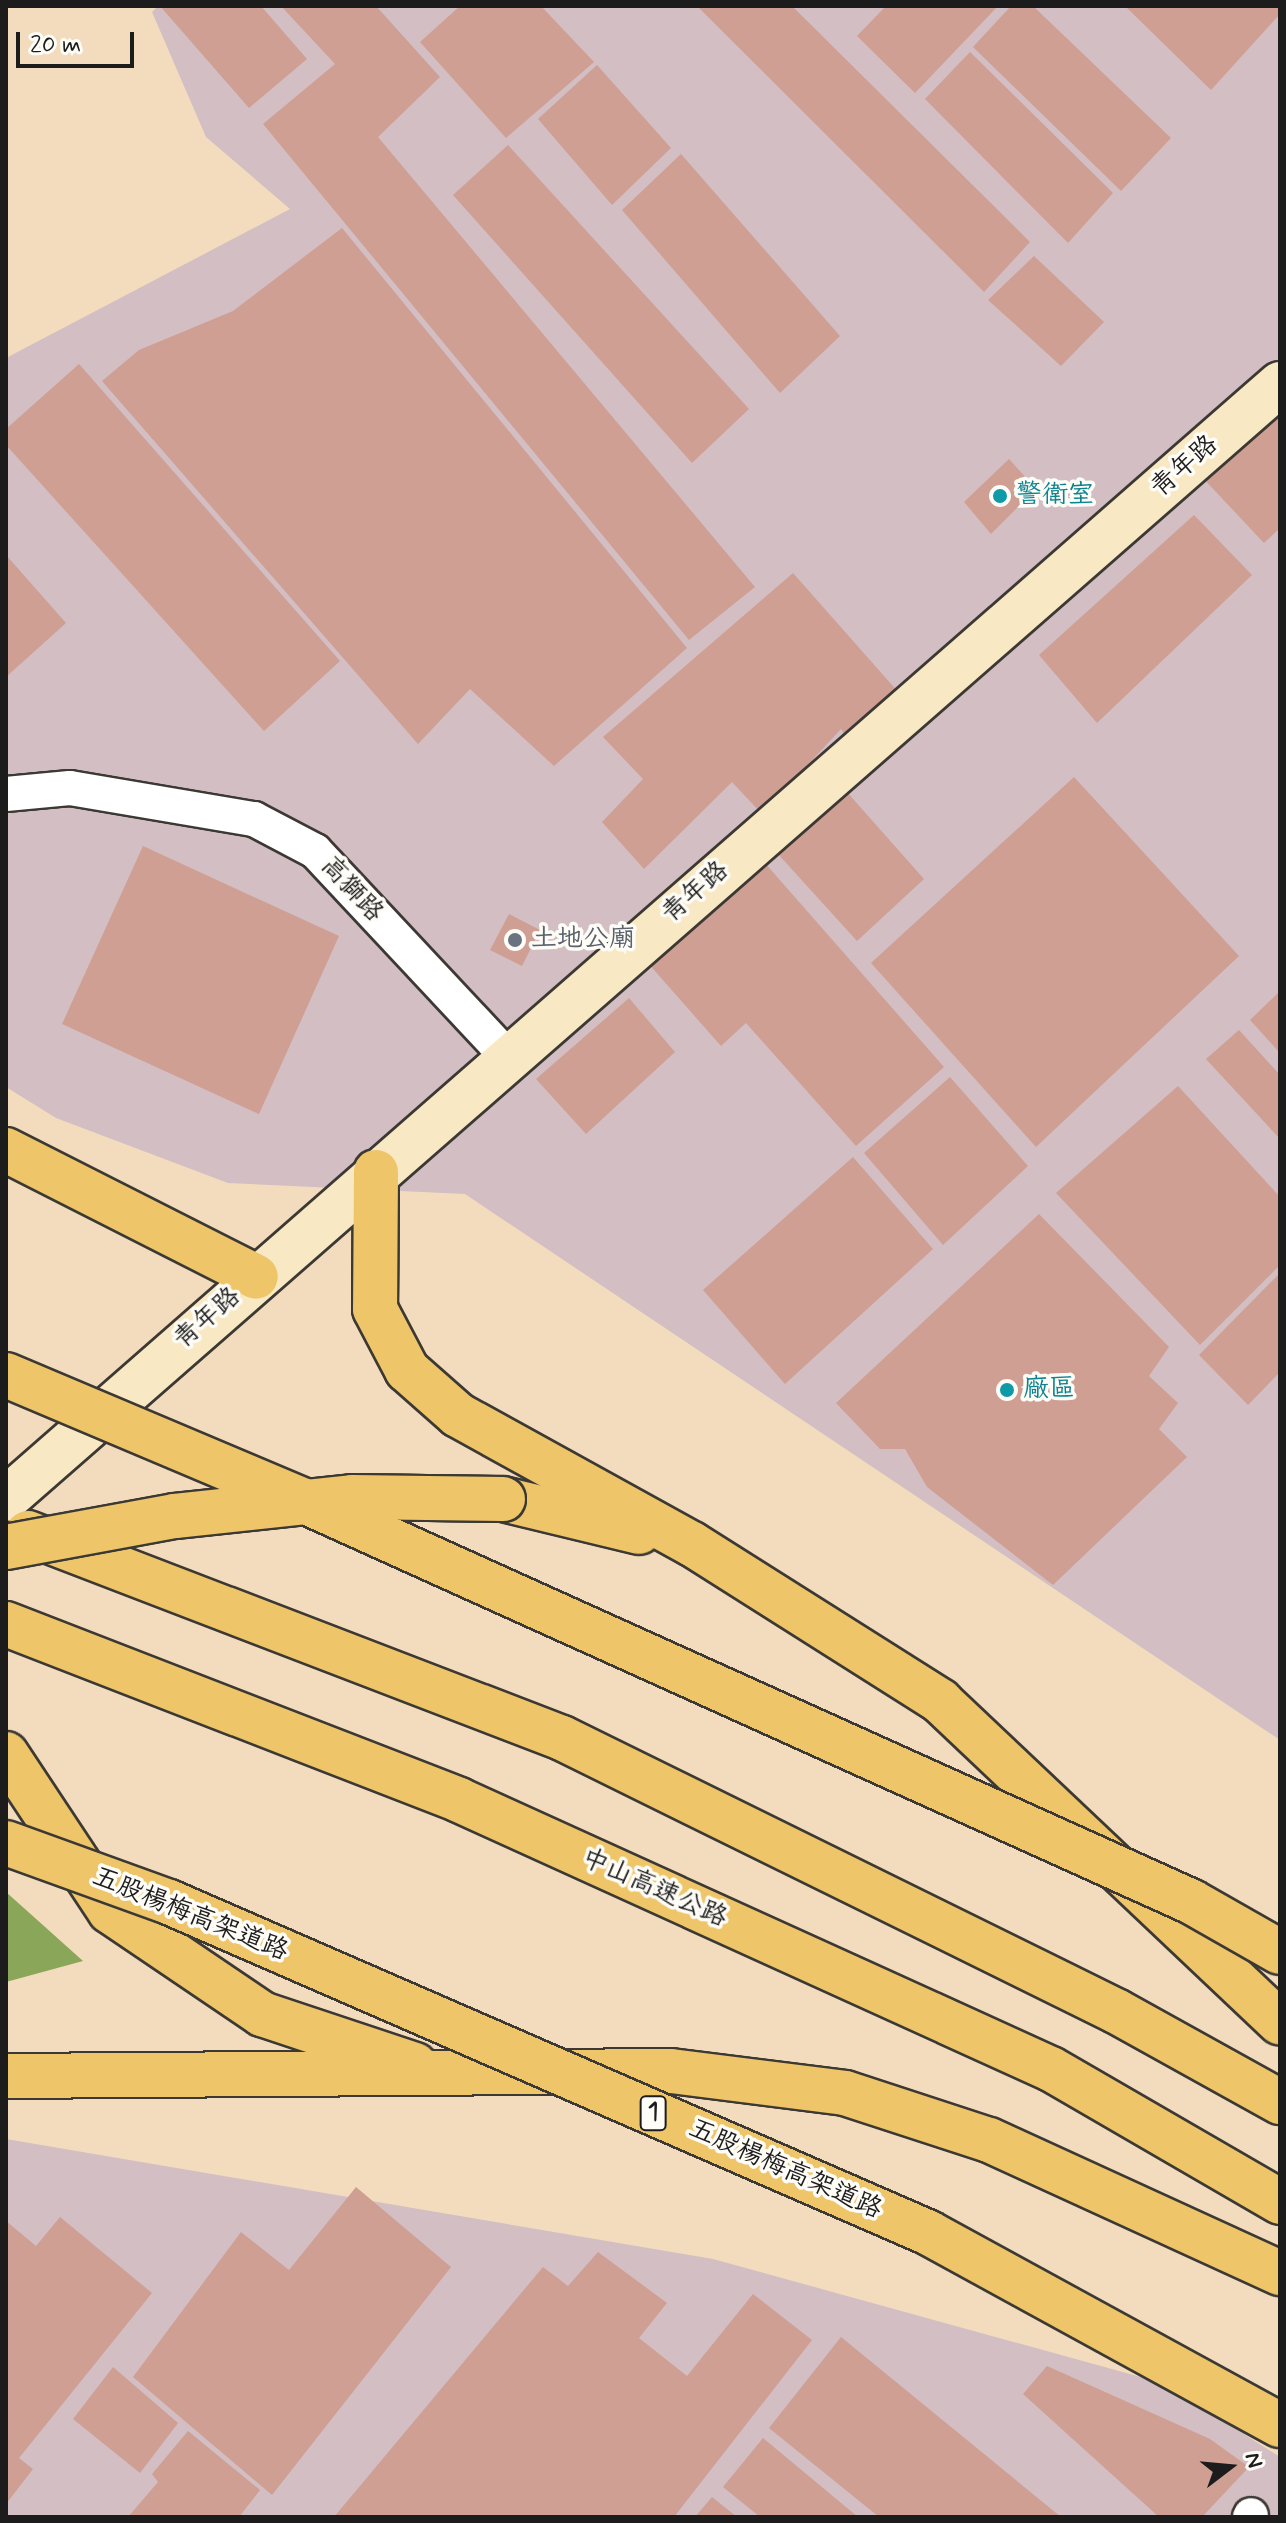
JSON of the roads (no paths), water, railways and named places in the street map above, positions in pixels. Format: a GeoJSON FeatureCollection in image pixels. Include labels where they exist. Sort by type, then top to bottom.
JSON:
{"type":"FeatureCollection","features":[{"type":"Feature","properties":{"kind":"highway"},"geometry":{"type":"LineString","coordinates":[[6,1150],[256,1277]]}},
{"type":"Feature","properties":{"kind":"highway"},"geometry":{"type":"LineString","coordinates":[[376,1172],[375,1309],[407,1370],[458,1415],[692,1544],[940,1701],[1280,2022]]}},
{"type":"Feature","properties":{"kind":"highway"},"geometry":{"type":"LineString","coordinates":[[6,1375],[304,1501],[1134,1876],[1280,1952]]}},
{"type":"Feature","properties":{"kind":"highway"},"geometry":{"type":"LineString","coordinates":[[6,1547],[175,1516],[352,1497],[503,1499],[692,1544]]}},
{"type":"Feature","properties":{"kind":"highway"},"geometry":{"type":"LineString","coordinates":[[6,1525],[562,1738],[1116,2011],[1280,2102]]}},
{"type":"Feature","properties":{"kind":"highway","name":"中山高速公路"},"geometry":{"type":"LineString","coordinates":[[6,1624],[474,1806],[1051,2069],[1280,2202]]}},
{"type":"Feature","properties":{"kind":"highway"},"geometry":{"type":"LineString","coordinates":[[6,1754],[110,1911],[262,2014],[445,2075]]}},
{"type":"Feature","properties":{"kind":"highway","name":"五股楊梅高架道路"},"geometry":{"type":"LineString","coordinates":[[6,1843],[169,1902],[929,2233],[1280,2425]]}},
{"type":"Feature","properties":{"kind":"highway"},"geometry":{"type":"LineString","coordinates":[[6,2076],[671,2071],[845,2093],[989,2140],[1280,2273]]}},
{"type":"Feature","properties":{"kind":"street","name":"青年路"},"geometry":{"type":"LineString","coordinates":[[6,1499],[139,1378],[1280,384]]}},
{"type":"Feature","properties":{"kind":"street","name":"高獅路"},"geometry":{"type":"LineString","coordinates":[[6,794],[70,788],[254,819],[315,851],[508,1057]]}},
{"type":"Feature","properties":{"kind":"place","name":"警衛室"},"geometry":{"type":"Point","coordinates":[1000,496]}},
{"type":"Feature","properties":{"kind":"place","name":"土地公廟"},"geometry":{"type":"Point","coordinates":[515,940]}},
{"type":"Feature","properties":{"kind":"place","name":"廠區"},"geometry":{"type":"Point","coordinates":[1007,1390]}}]}
